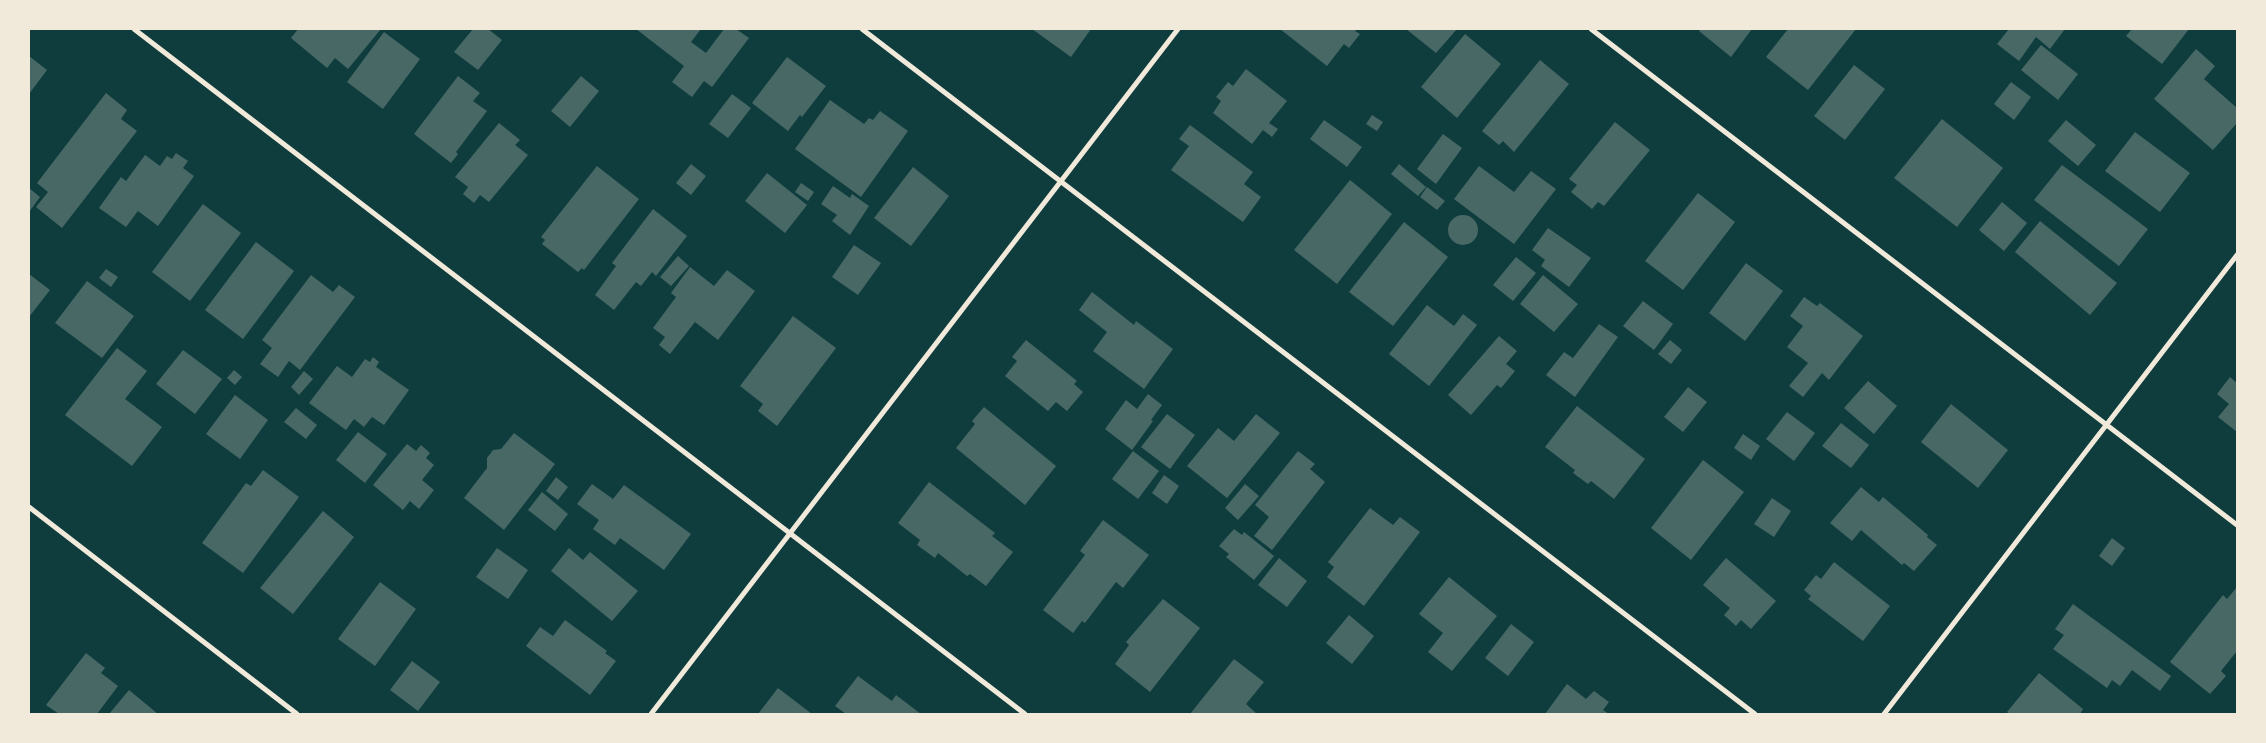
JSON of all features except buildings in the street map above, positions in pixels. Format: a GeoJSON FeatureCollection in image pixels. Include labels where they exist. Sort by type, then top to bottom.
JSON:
{"type":"FeatureCollection","features":[{"type":"Feature","properties":{"kind":"street"},"geometry":{"type":"LineString","coordinates":[[134,29],[1024,714]]}},
{"type":"Feature","properties":{"kind":"street"},"geometry":{"type":"LineString","coordinates":[[862,29],[1755,714]]}},
{"type":"Feature","properties":{"kind":"street"},"geometry":{"type":"LineString","coordinates":[[652,714],[1178,29]]}},
{"type":"Feature","properties":{"kind":"street"},"geometry":{"type":"LineString","coordinates":[[1591,29],[2237,525]]}},
{"type":"Feature","properties":{"kind":"street"},"geometry":{"type":"LineString","coordinates":[[1884,714],[2237,255]]}},
{"type":"Feature","properties":{"kind":"street"},"geometry":{"type":"LineString","coordinates":[[29,507],[297,714]]}}]}
